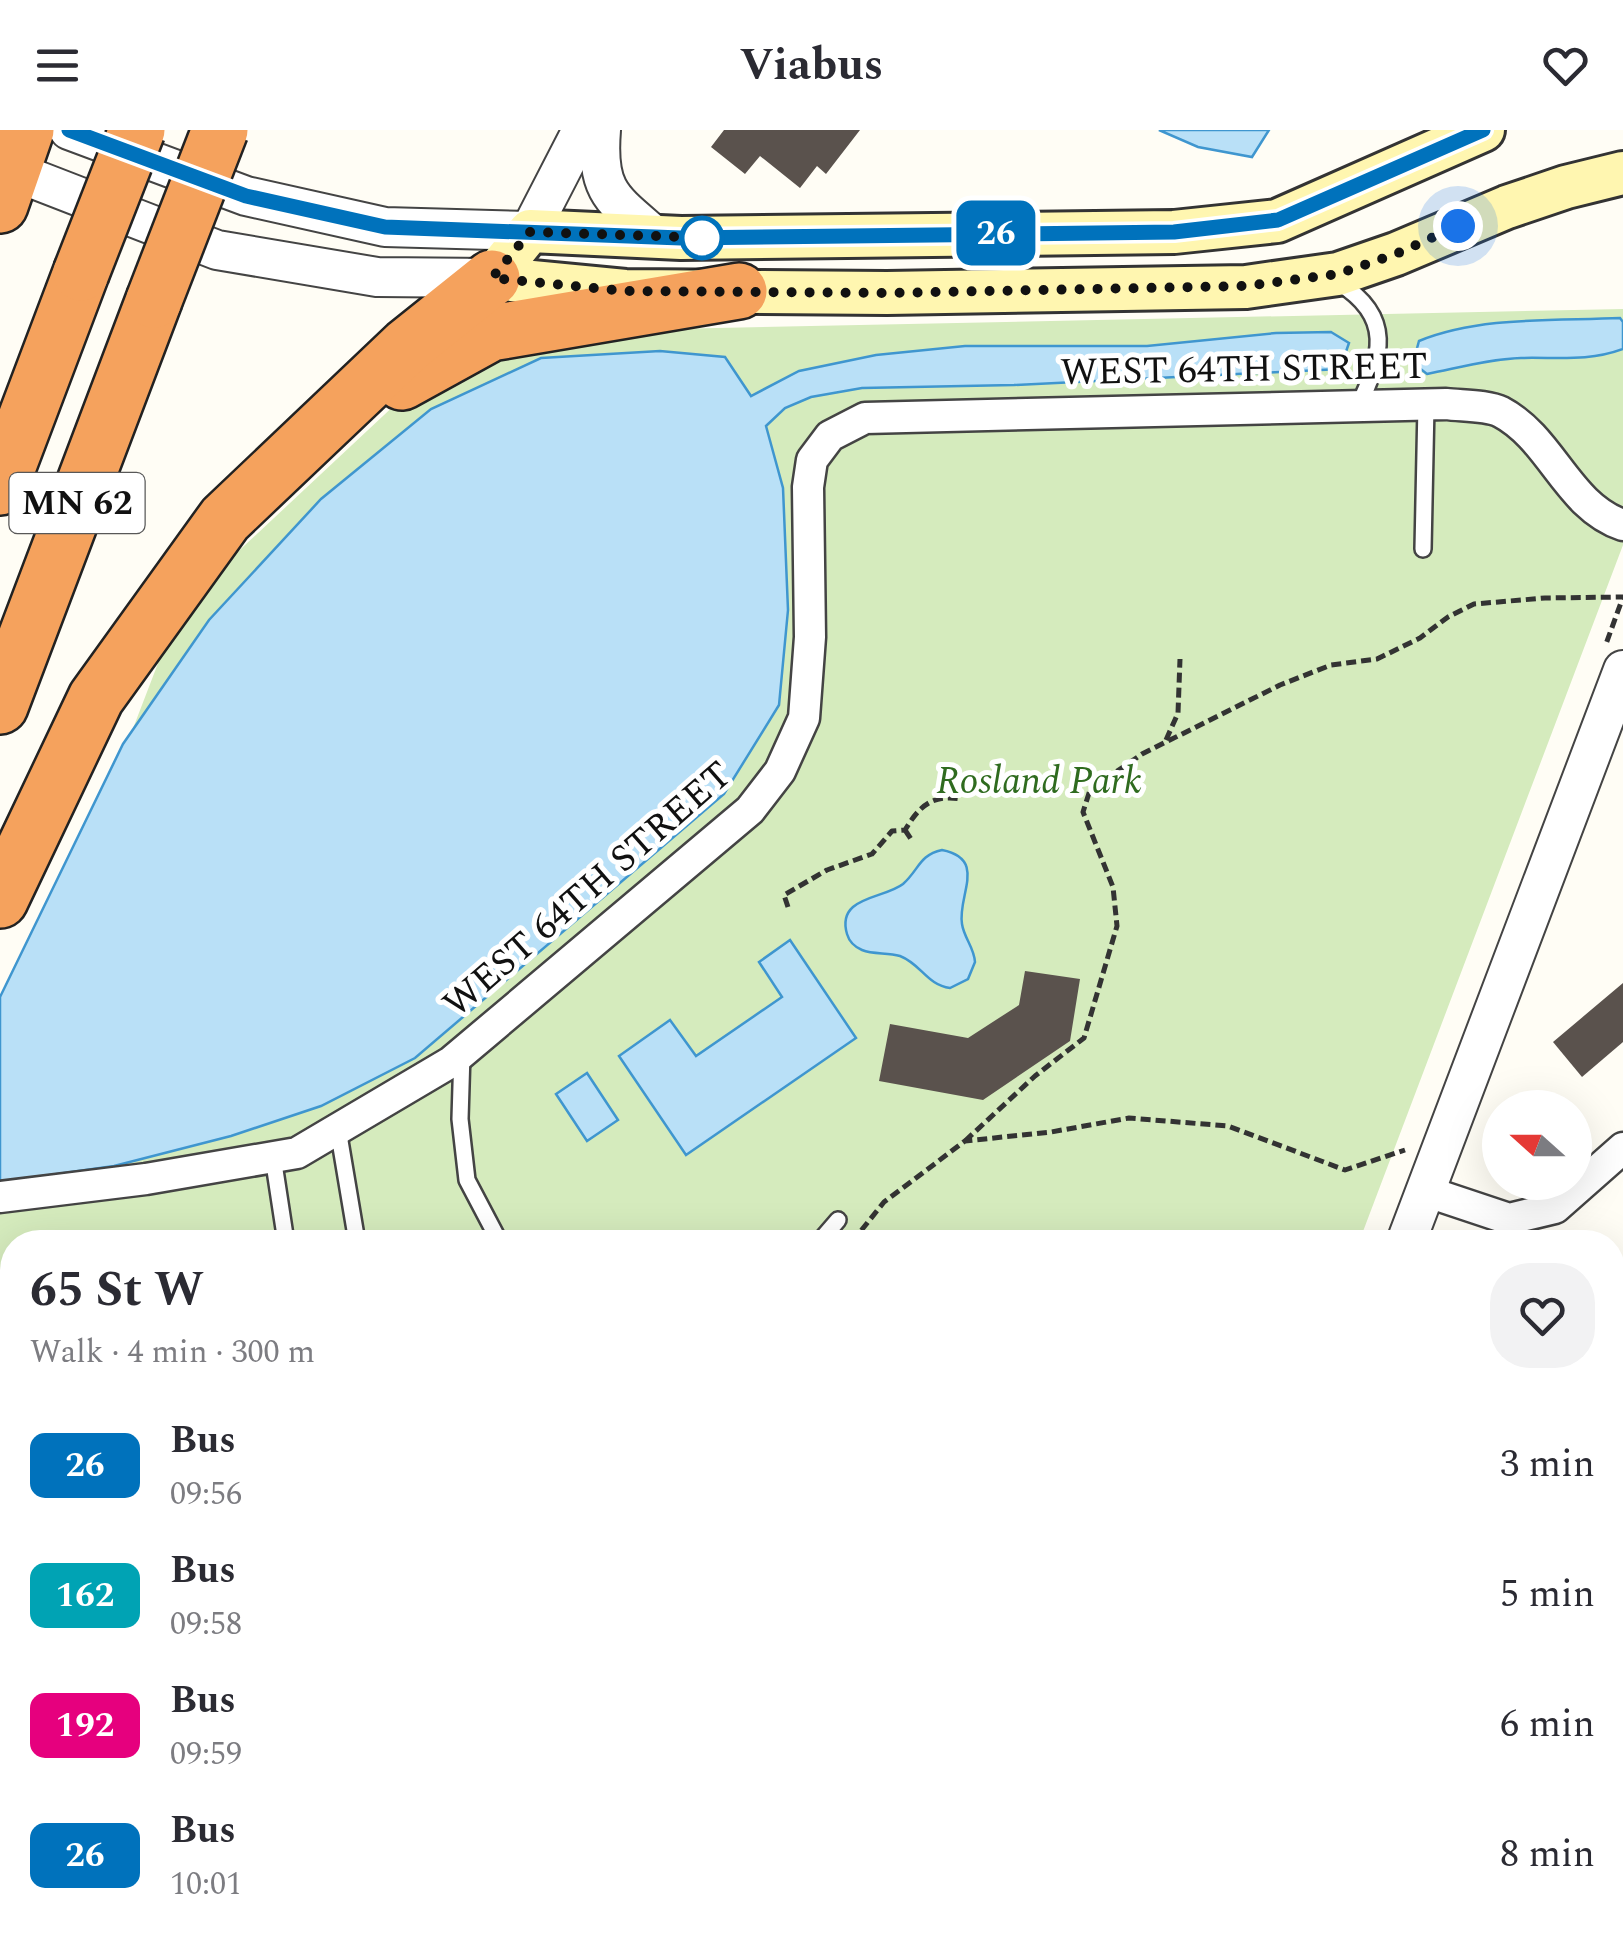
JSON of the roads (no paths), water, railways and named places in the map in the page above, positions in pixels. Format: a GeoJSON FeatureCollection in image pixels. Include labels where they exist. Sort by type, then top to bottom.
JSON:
{"type":"FeatureCollection","features":[{"type":"Feature","properties":{"kind":"highway","name":"MN 62"},"geometry":{"type":"LineString","coordinates":[[0,487],[137,130]]}},
{"type":"Feature","properties":{"kind":"highway","name":"MN 62"},"geometry":{"type":"LineString","coordinates":[[0,706],[220,130]]}},
{"type":"Feature","properties":{"kind":"highway"},"geometry":{"type":"LineString","coordinates":[[0,900],[96,698],[225,519],[406,346],[492,278]]}},
{"type":"Feature","properties":{"kind":"highway"},"geometry":{"type":"LineString","coordinates":[[317,431],[492,334],[739,291]]}},
{"type":"Feature","properties":{"kind":"main road"},"geometry":{"type":"LineString","coordinates":[[492,278],[530,232],[656,237],[1174,232],[1278,220],[1483,130]]}},
{"type":"Feature","properties":{"kind":"main road"},"geometry":{"type":"LineString","coordinates":[[492,278],[625,291],[1246,286],[1327,276],[1396,254],[1507,206],[1623,173]]}},
{"type":"Feature","properties":{"kind":"main road"},"geometry":{"type":"LineString","coordinates":[[1566,187],[1623,191]]}},
{"type":"Feature","properties":{"kind":"street"},"geometry":{"type":"LineString","coordinates":[[69,130],[246,196],[385,227],[530,232],[582,130]]}},
{"type":"Feature","properties":{"kind":"street"},"geometry":{"type":"LineString","coordinates":[[601,130],[598,164],[610,198],[656,237]]}},
{"type":"Feature","properties":{"kind":"street"},"geometry":{"type":"LineString","coordinates":[[10,168],[217,250],[377,277],[492,278]]}},
{"type":"Feature","properties":{"kind":"street","name":"WEST 64TH STREET"},"geometry":{"type":"LineString","coordinates":[[0,1198],[146,1179],[297,1153],[462,1053],[750,810],[780,771],[804,718],[810,637],[808,487],[812,460],[830,436],[864,418],[1426,405],[1499,410],[1538,441],[1577,495],[1623,525]]}},
{"type":"Feature","properties":{"kind":"street"},"geometry":{"type":"LineString","coordinates":[[1411,1230],[1623,670]]}},
{"type":"Feature","properties":{"kind":"street"},"geometry":{"type":"LineString","coordinates":[[1425,1192],[1510,1219],[1555,1208],[1623,1148]]}},
{"type":"Feature","properties":{"kind":"lane"},"geometry":{"type":"LineString","coordinates":[[1327,276],[1361,296],[1380,329],[1376,370],[1358,407]]}},
{"type":"Feature","properties":{"kind":"lane"},"geometry":{"type":"LineString","coordinates":[[1423,548],[1426,405]]}},
{"type":"Feature","properties":{"kind":"lane"},"geometry":{"type":"LineString","coordinates":[[462,1053],[460,1118],[467,1180],[492,1230]]}},
{"type":"Feature","properties":{"kind":"lane"},"geometry":{"type":"LineString","coordinates":[[338,1128],[355,1230]]}},
{"type":"Feature","properties":{"kind":"lane"},"geometry":{"type":"LineString","coordinates":[[273,1157],[284,1230]]}},
{"type":"Feature","properties":{"kind":"lane"},"geometry":{"type":"LineString","coordinates":[[829,1230],[838,1220]]}},
{"type":"Feature","properties":{"kind":"water"},"geometry":{"type":"Polygon","coordinates":[[[1159,130],[1269,130],[1252,157],[1198,147],[1159,130]]]}},
{"type":"Feature","properties":{"kind":"water"},"geometry":{"type":"Polygon","coordinates":[[[1620,318],[1623,349],[1597,356],[1509,359],[1427,374],[1413,363],[1419,341],[1467,327],[1620,318]]]}},
{"type":"Feature","properties":{"kind":"water"},"geometry":{"type":"Polygon","coordinates":[[[1331,332],[1349,343],[1340,369],[1014,385],[862,388],[811,397],[785,408],[766,426],[783,488],[788,610],[779,705],[724,794],[415,1058],[321,1106],[231,1136],[114,1166],[0,1182],[0,997],[123,744],[209,620],[321,499],[431,409],[541,358],[660,351],[725,357],[751,396],[799,371],[876,355],[965,346],[1147,346],[1276,333],[1331,332]]]}},
{"type":"Feature","properties":{"kind":"water"},"geometry":{"type":"Polygon","coordinates":[[[942,850],[964,861],[967,870],[962,924],[975,962],[968,979],[950,988],[935,983],[900,956],[857,947],[848,937],[845,922],[855,905],[903,884],[924,859],[942,850]]]}},
{"type":"Feature","properties":{"kind":"water"},"geometry":{"type":"Polygon","coordinates":[[[790,940],[856,1038],[686,1155],[619,1056],[670,1020],[696,1056],[782,997],[759,962],[790,940]]]}},
{"type":"Feature","properties":{"kind":"water"},"geometry":{"type":"Polygon","coordinates":[[[587,1073],[618,1120],[587,1141],[556,1094],[587,1073]]]}},
{"type":"Feature","properties":{"kind":"park label","name":"Rosland Park"},"geometry":{"type":"Point","coordinates":[1039,782]}}]}
